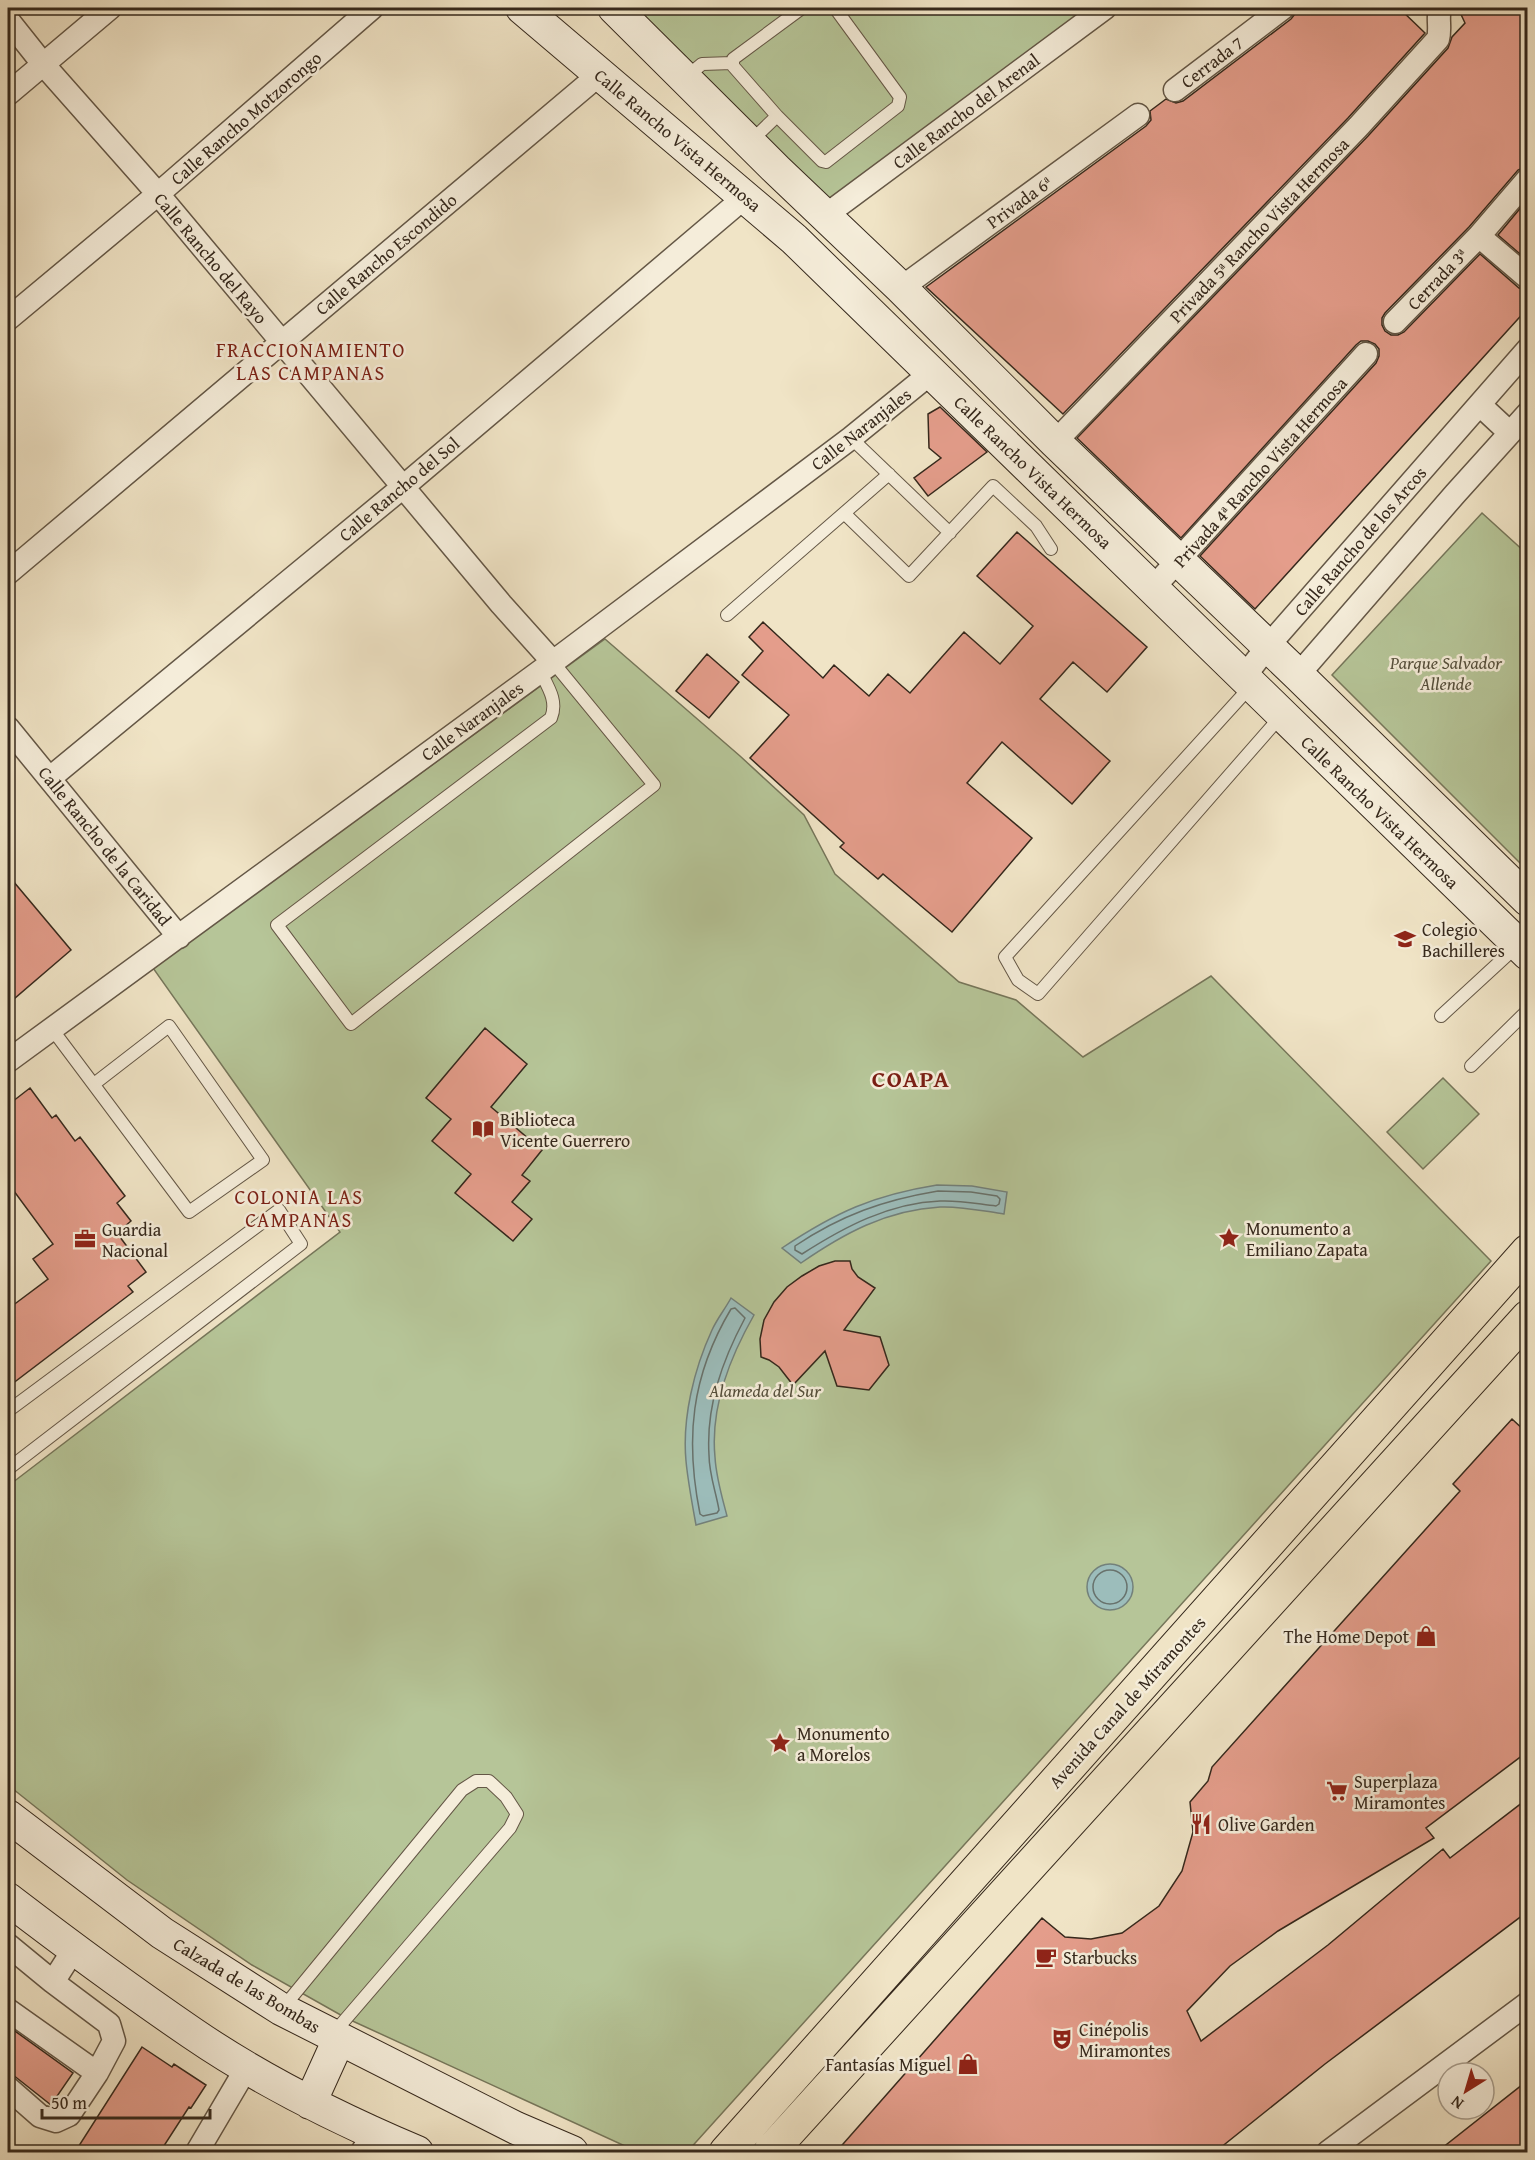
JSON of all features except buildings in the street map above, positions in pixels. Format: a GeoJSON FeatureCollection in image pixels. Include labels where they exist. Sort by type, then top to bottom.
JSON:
{"type":"FeatureCollection","features":[{"type":"Feature","properties":{"kind":"main road","name":"Avenida Canal de Miramontes"},"geometry":{"type":"LineString","coordinates":[[726,2152],[1527,1251]]}},
{"type":"Feature","properties":{"kind":"main road"},"geometry":{"type":"LineString","coordinates":[[770,2152],[1527,1317]]}},
{"type":"Feature","properties":{"kind":"street"},"geometry":{"type":"LineString","coordinates":[[8,94],[110,8]]}},
{"type":"Feature","properties":{"kind":"street","name":"Calle Rancho Motzorongo"},"geometry":{"type":"LineString","coordinates":[[8,319],[158,194],[372,8]]}},
{"type":"Feature","properties":{"kind":"street","name":"Calle Rancho Vista Hermosa"},"geometry":{"type":"LineString","coordinates":[[522,8],[794,239],[1523,950]]}},
{"type":"Feature","properties":{"kind":"street","name":"Calle Rancho Vista Hermosa"},"geometry":{"type":"LineString","coordinates":[[614,8],[1055,442],[1268,645],[1527,900]]}},
{"type":"Feature","properties":{"kind":"street","name":"Calle Rancho del Arenal"},"geometry":{"type":"LineString","coordinates":[[826,215],[1105,8]]}},
{"type":"Feature","properties":{"kind":"street","name":"Privada 5ª Rancho Vista Hermosa"},"geometry":{"type":"LineString","coordinates":[[1055,442],[1358,127],[1438,39],[1441,28],[1438,15],[1440,8]]}},
{"type":"Feature","properties":{"kind":"street","name":"Cerrada 7"},"geometry":{"type":"LineString","coordinates":[[1175,90],[1277,9]]}},
{"type":"Feature","properties":{"kind":"street","name":"Calle Rancho del Rayo"},"geometry":{"type":"LineString","coordinates":[[8,20],[43,64],[158,194],[403,487],[546,666]]}},
{"type":"Feature","properties":{"kind":"street","name":"Calle Rancho Escondido"},"geometry":{"type":"LineString","coordinates":[[8,573],[600,74]]}},
{"type":"Feature","properties":{"kind":"street","name":"Privada 6ª"},"geometry":{"type":"LineString","coordinates":[[901,288],[1138,115]]}},
{"type":"Feature","properties":{"kind":"street","name":"Cerrada 3ª"},"geometry":{"type":"LineString","coordinates":[[1395,322],[1479,236],[1527,179]]}},
{"type":"Feature","properties":{"kind":"street","name":"Calle Rancho del Sol"},"geometry":{"type":"LineString","coordinates":[[50,778],[403,487],[745,197]]}},
{"type":"Feature","properties":{"kind":"street","name":"Cerrada 3ª"},"geometry":{"type":"LineString","coordinates":[[1479,236],[1527,278]]}},
{"type":"Feature","properties":{"kind":"street","name":"Calle Rancho de los Arcos"},"geometry":{"type":"LineString","coordinates":[[1247,682],[1268,645],[1527,349]]}},
{"type":"Feature","properties":{"kind":"street","name":"Privada 4ª Rancho Vista Hermosa"},"geometry":{"type":"LineString","coordinates":[[1152,589],[1366,354]]}},
{"type":"Feature","properties":{"kind":"street","name":"Calle Naranjales"},"geometry":{"type":"LineString","coordinates":[[8,1061],[546,666],[851,438],[932,373]]}},
{"type":"Feature","properties":{"kind":"street"},"geometry":{"type":"LineString","coordinates":[[1480,405],[1510,433]]}},
{"type":"Feature","properties":{"kind":"street"},"geometry":{"type":"LineString","coordinates":[[1298,675],[1527,413]]}},
{"type":"Feature","properties":{"kind":"street","name":"Calle Rancho de la Caridad"},"geometry":{"type":"LineString","coordinates":[[8,728],[178,937]]}},
{"type":"Feature","properties":{"kind":"street","name":"Calzada de las Bombas"},"geometry":{"type":"LineString","coordinates":[[8,1816],[162,1933],[281,2009],[506,2123],[572,2152]]}},
{"type":"Feature","properties":{"kind":"street"},"geometry":{"type":"LineString","coordinates":[[8,1899],[193,2034],[310,2103],[367,2143],[417,2152]]}},
{"type":"Feature","properties":{"kind":"street"},"geometry":{"type":"LineString","coordinates":[[8,1945],[109,2024],[114,2041],[97,2073],[69,2115],[56,2121],[40,2116],[8,2088]]}},
{"type":"Feature","properties":{"kind":"street"},"geometry":{"type":"LineString","coordinates":[[53,1982],[74,1949]]}},
{"type":"Feature","properties":{"kind":"street"},"geometry":{"type":"LineString","coordinates":[[1328,2152],[1527,2003]]}},
{"type":"Feature","properties":{"kind":"street"},"geometry":{"type":"LineString","coordinates":[[8,2010],[97,2073]]}},
{"type":"Feature","properties":{"kind":"street"},"geometry":{"type":"LineString","coordinates":[[310,2103],[335,2037]]}},
{"type":"Feature","properties":{"kind":"street"},"geometry":{"type":"LineString","coordinates":[[197,2152],[247,2067]]}},
{"type":"Feature","properties":{"kind":"lane"},"geometry":{"type":"LineString","coordinates":[[732,63],[802,8]]}},
{"type":"Feature","properties":{"kind":"lane"},"geometry":{"type":"LineString","coordinates":[[732,63],[777,116],[822,161],[826,162],[898,106],[900,97],[835,8]]}},
{"type":"Feature","properties":{"kind":"lane"},"geometry":{"type":"LineString","coordinates":[[685,78],[702,64],[732,63]]}},
{"type":"Feature","properties":{"kind":"lane"},"geometry":{"type":"LineString","coordinates":[[750,142],[777,116]]}},
{"type":"Feature","properties":{"kind":"lane"},"geometry":{"type":"LineString","coordinates":[[851,438],[950,532]]}},
{"type":"Feature","properties":{"kind":"lane"},"geometry":{"type":"LineString","coordinates":[[727,615],[890,474]]}},
{"type":"Feature","properties":{"kind":"lane"},"geometry":{"type":"LineString","coordinates":[[845,514],[909,576],[993,486],[1036,526],[1051,549]]}},
{"type":"Feature","properties":{"kind":"lane"},"geometry":{"type":"LineString","coordinates":[[546,666],[620,742],[654,785],[351,1024],[277,925],[550,718],[554,710],[554,702],[546,666]]}},
{"type":"Feature","properties":{"kind":"lane"},"geometry":{"type":"LineString","coordinates":[[1247,682],[1005,957],[1018,980],[1038,994],[1281,716]]}},
{"type":"Feature","properties":{"kind":"lane"},"geometry":{"type":"LineString","coordinates":[[1441,1016],[1523,950]]}},
{"type":"Feature","properties":{"kind":"lane"},"geometry":{"type":"LineString","coordinates":[[1471,1066],[1527,1010]]}},
{"type":"Feature","properties":{"kind":"lane"},"geometry":{"type":"LineString","coordinates":[[52,1029],[189,1212],[263,1160],[169,1026],[94,1084]]}},
{"type":"Feature","properties":{"kind":"lane"},"geometry":{"type":"LineString","coordinates":[[8,1411],[279,1210],[300,1244],[8,1469]]}},
{"type":"Feature","properties":{"kind":"lane"},"geometry":{"type":"LineString","coordinates":[[281,2009],[462,1790],[476,1781],[489,1780],[506,1797],[517,1814],[510,1828],[335,2037]]}},
{"type":"Feature","properties":{"kind":"green space"},"geometry":{"type":"Polygon","coordinates":[[[622,8],[1090,8],[822,204],[622,8]]]}},
{"type":"Feature","properties":{"kind":"green space","name":"Parque Salvador Allende"},"geometry":{"type":"Polygon","coordinates":[[[1482,513],[1527,554],[1527,870],[1332,675],[1482,513]]]}},
{"type":"Feature","properties":{"kind":"green space","name":"Alameda del Sur"},"geometry":{"type":"Polygon","coordinates":[[[605,639],[804,815],[835,874],[959,982],[1016,1000],[1083,1057],[1211,976],[1491,1261],[687,2152],[638,2152],[346,2018],[252,1965],[127,1880],[8,1785],[8,1486],[340,1232],[153,968],[605,639]]]}},
{"type":"Feature","properties":{"kind":"green space"},"geometry":{"type":"Polygon","coordinates":[[[1443,1078],[1479,1114],[1423,1169],[1387,1132],[1443,1078]]]}},
{"type":"Feature","properties":{"kind":"water"},"geometry":{"type":"Polygon","coordinates":[[[937,1185],[972,1186],[1007,1192],[1004,1214],[948,1207],[901,1213],[849,1233],[801,1263],[782,1248],[820,1224],[856,1207],[894,1194],[937,1185]]]}},
{"type":"Feature","properties":{"kind":"water"},"geometry":{"type":"Polygon","coordinates":[[[731,1298],[754,1315],[730,1365],[716,1419],[714,1438],[716,1464],[727,1516],[696,1525],[686,1461],[688,1411],[695,1377],[706,1345],[714,1326],[731,1298]]]}},
{"type":"Feature","properties":{"kind":"water"},"geometry":{"type":"Polygon","coordinates":[[[1110,1564],[1126,1571],[1133,1587],[1126,1603],[1110,1610],[1094,1603],[1087,1587],[1094,1571],[1110,1564]]]}},
{"type":"Feature","properties":{"kind":"place","name":"Colegio Bachilleres"},"geometry":{"type":"Point","coordinates":[1405,939]}},
{"type":"Feature","properties":{"kind":"place","name":"Biblioteca Vicente Guerrero"},"geometry":{"type":"Point","coordinates":[483,1129]}},
{"type":"Feature","properties":{"kind":"place","name":"Monumento a Emiliano Zapata"},"geometry":{"type":"Point","coordinates":[1229,1238]}},
{"type":"Feature","properties":{"kind":"place","name":"Guardia Nacional"},"geometry":{"type":"Point","coordinates":[85,1239]}},
{"type":"Feature","properties":{"kind":"place","name":"The Home Depot"},"geometry":{"type":"Point","coordinates":[1426,1636]}},
{"type":"Feature","properties":{"kind":"place","name":"Monumento a Morelos"},"geometry":{"type":"Point","coordinates":[780,1743]}},
{"type":"Feature","properties":{"kind":"place","name":"Superplaza Miramontes"},"geometry":{"type":"Point","coordinates":[1337,1791]}},
{"type":"Feature","properties":{"kind":"place","name":"Olive Garden"},"geometry":{"type":"Point","coordinates":[1201,1824]}},
{"type":"Feature","properties":{"kind":"place","name":"Starbucks"},"geometry":{"type":"Point","coordinates":[1046,1957]}},
{"type":"Feature","properties":{"kind":"place","name":"Cinépolis Miramontes"},"geometry":{"type":"Point","coordinates":[1062,2039]}},
{"type":"Feature","properties":{"kind":"place","name":"Fantasías Miguel"},"geometry":{"type":"Point","coordinates":[968,2064]}},
{"type":"Feature","properties":{"kind":"district","name":"FRACCIONAMIENTO LAS CAMPANAS"},"geometry":{"type":"Point","coordinates":[311,360]}},
{"type":"Feature","properties":{"kind":"district","name":"COAPA"},"geometry":{"type":"Point","coordinates":[911,1078]}},
{"type":"Feature","properties":{"kind":"district","name":"COLONIA LAS CAMPANAS"},"geometry":{"type":"Point","coordinates":[299,1208]}}]}
